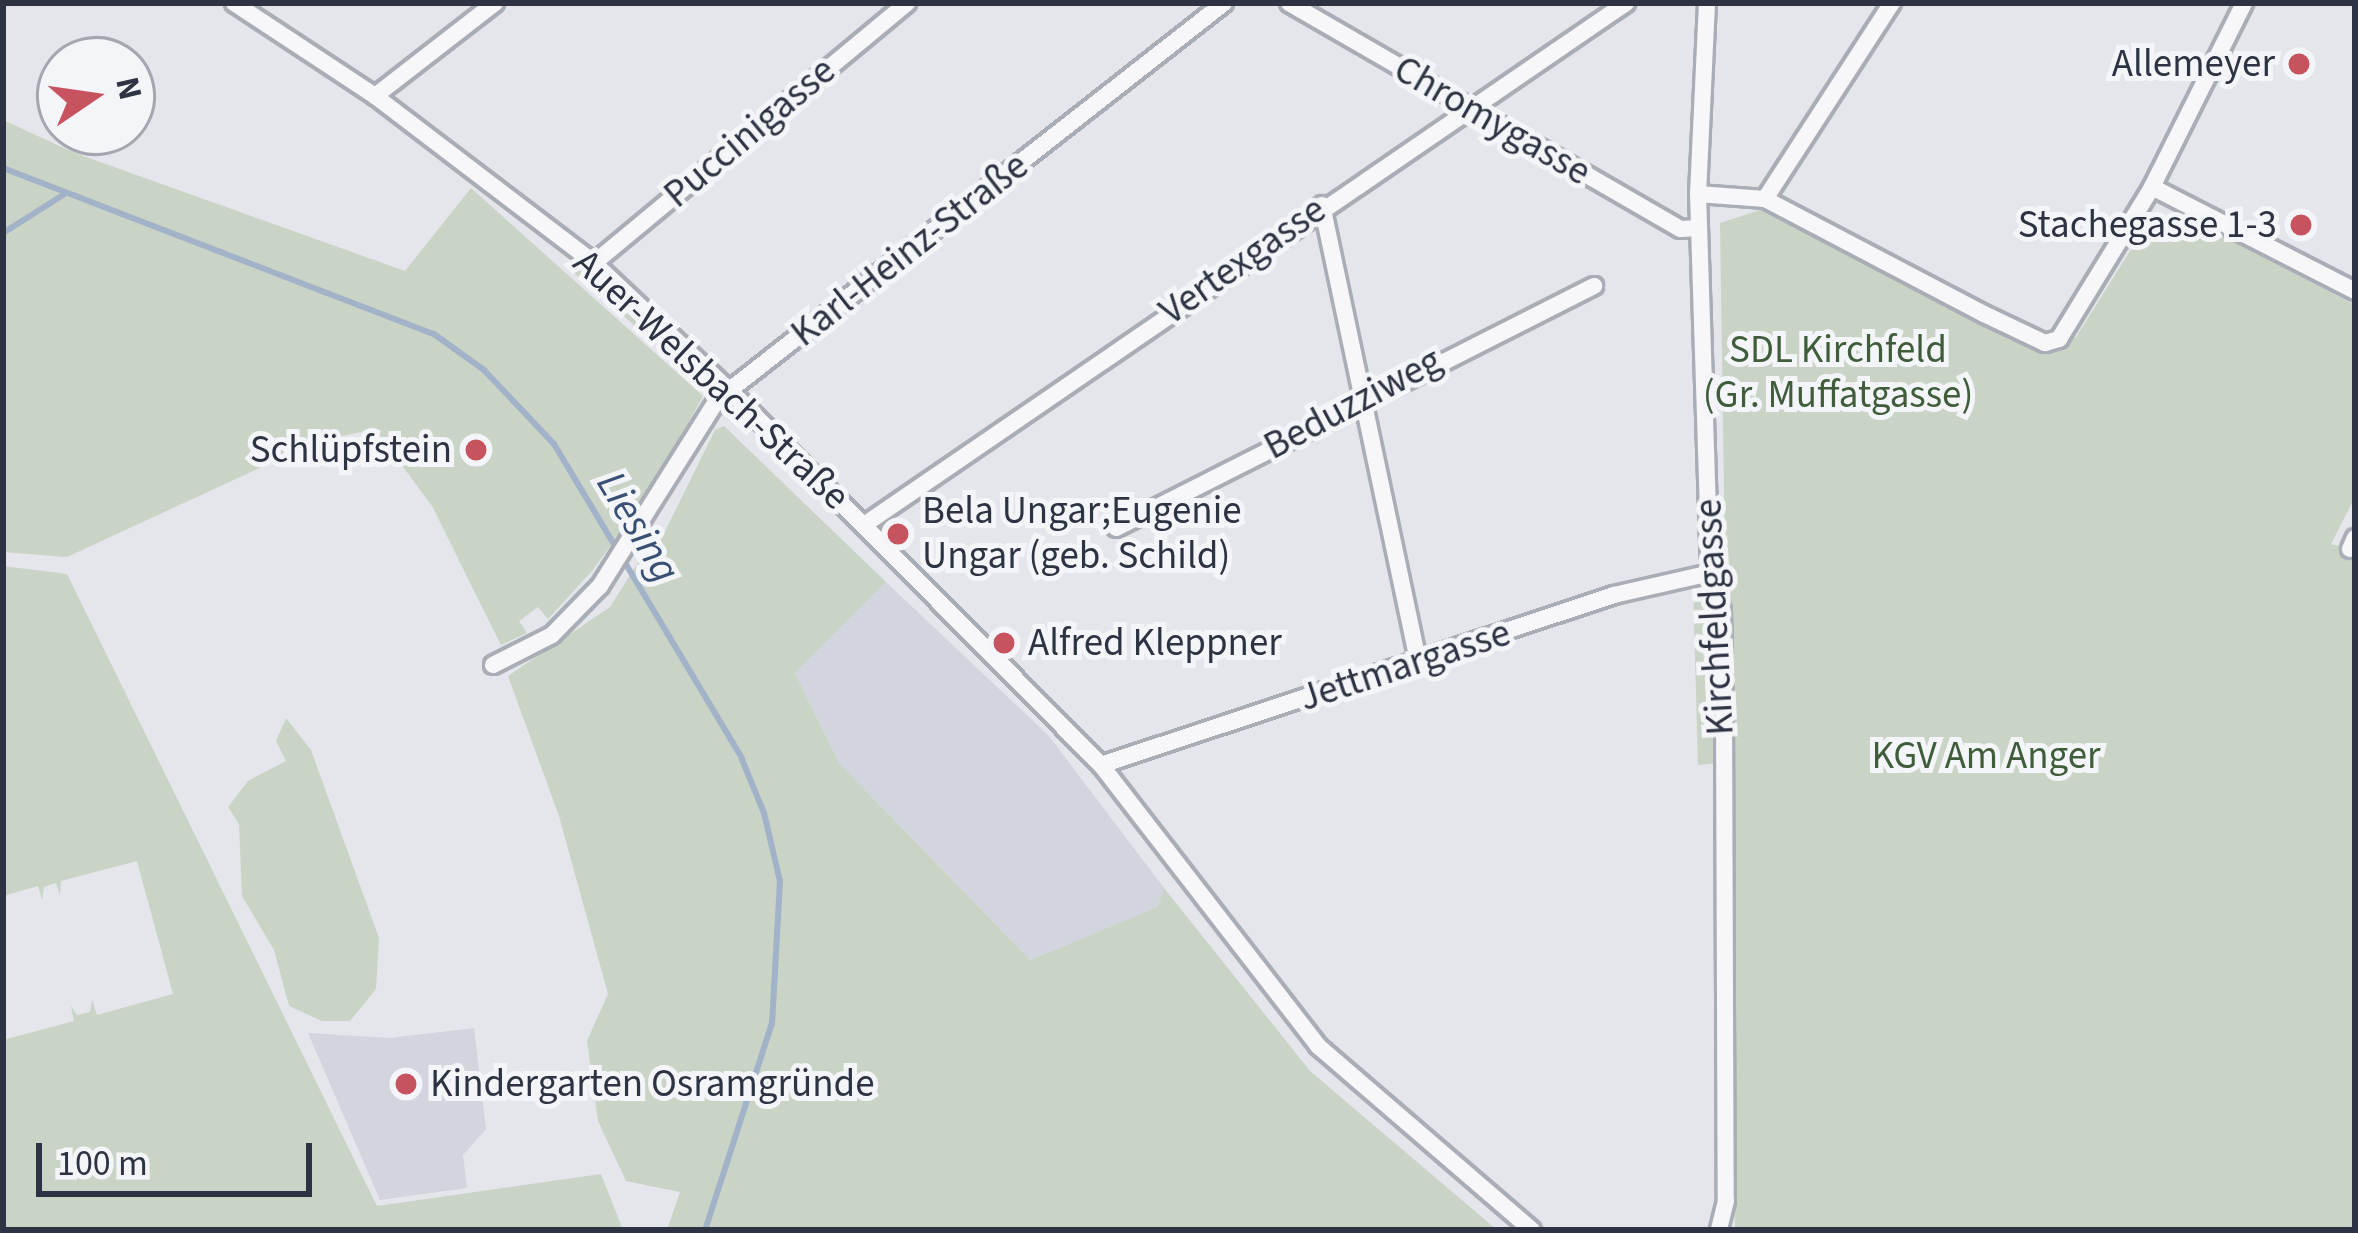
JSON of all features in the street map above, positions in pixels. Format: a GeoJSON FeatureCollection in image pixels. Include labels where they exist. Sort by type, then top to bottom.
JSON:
{"type":"FeatureCollection","features":[{"type":"Feature","properties":{"kind":"street","name":"Auer-Welsbach-Straße"},"geometry":{"type":"LineString","coordinates":[[234,3],[375,96],[594,263],[730,391],[1101,764],[1318,1046],[1532,1230]]}},
{"type":"Feature","properties":{"kind":"street"},"geometry":{"type":"LineString","coordinates":[[375,96],[496,3]]}},
{"type":"Feature","properties":{"kind":"street","name":"Puccinigasse"},"geometry":{"type":"LineString","coordinates":[[594,263],[907,3]]}},
{"type":"Feature","properties":{"kind":"street","name":"Karl-Heinz-Straße"},"geometry":{"type":"LineString","coordinates":[[493,665],[552,635],[600,586],[640,534],[730,391],[1224,3]]}},
{"type":"Feature","properties":{"kind":"street","name":"Chromygasse"},"geometry":{"type":"LineString","coordinates":[[1289,3],[1681,229],[1699,228]]}},
{"type":"Feature","properties":{"kind":"street","name":"Vertexgasse"},"geometry":{"type":"LineString","coordinates":[[864,524],[1322,206],[1626,3]]}},
{"type":"Feature","properties":{"kind":"street","name":"Kirchfeldgasse"},"geometry":{"type":"LineString","coordinates":[[1707,3],[1698,194],[1712,573],[1722,611],[1726,1201],[1719,1230]]}},
{"type":"Feature","properties":{"kind":"street"},"geometry":{"type":"LineString","coordinates":[[1765,199],[1892,3]]}},
{"type":"Feature","properties":{"kind":"street"},"geometry":{"type":"LineString","coordinates":[[1698,194],[1765,199],[2045,343],[2072,328],[2152,187],[2244,3]]}},
{"type":"Feature","properties":{"kind":"street"},"geometry":{"type":"LineString","coordinates":[[2152,187],[2355,291]]}},
{"type":"Feature","properties":{"kind":"street"},"geometry":{"type":"LineString","coordinates":[[1322,206],[1418,662]]}},
{"type":"Feature","properties":{"kind":"street","name":"Beduzziweg"},"geometry":{"type":"LineString","coordinates":[[1116,528],[1364,398],[1594,286]]}},
{"type":"Feature","properties":{"kind":"street","name":"Jettmargasse"},"geometry":{"type":"LineString","coordinates":[[1101,764],[1614,596],[1712,573]]}},
{"type":"Feature","properties":{"kind":"shaded area"},"geometry":{"type":"Polygon","coordinates":[[[886,582],[1049,736],[1164,888],[1159,907],[1030,960],[839,763],[795,673],[886,582]]]}},
{"type":"Feature","properties":{"kind":"shaded area","name":"Kindergarten Osramgründe"},"geometry":{"type":"Polygon","coordinates":[[[474,1028],[486,1129],[463,1155],[467,1188],[380,1200],[308,1033],[390,1038],[474,1028]]]}},
{"type":"Feature","properties":{"kind":"green space"},"geometry":{"type":"Polygon","coordinates":[[[3,120],[36,135],[36,156],[83,156],[405,271],[471,188],[703,396],[650,492],[592,571],[548,619],[538,607],[519,621],[527,633],[501,645],[432,506],[375,429],[318,441],[67,557],[3,552],[3,120]]]}},
{"type":"Feature","properties":{"kind":"green space","name":"KGV Am Anger"},"geometry":{"type":"Polygon","coordinates":[[[1760,210],[2045,349],[2076,337],[2150,219],[2203,226],[2355,305],[2355,497],[2331,544],[2355,550],[2354,1230],[1735,1230],[1720,223],[1760,210]]]}},
{"type":"Feature","properties":{"kind":"green space"},"geometry":{"type":"Polygon","coordinates":[[[571,262],[637,314],[694,369],[690,374],[572,271],[571,262]]]}},
{"type":"Feature","properties":{"kind":"green space"},"geometry":{"type":"Polygon","coordinates":[[[724,426],[886,582],[795,673],[839,763],[1030,960],[1158,907],[1164,888],[1310,1071],[1497,1230],[667,1230],[680,1192],[626,1181],[598,1121],[587,1041],[608,994],[559,816],[508,676],[610,607],[644,553],[653,556],[715,430],[724,426]]]}},
{"type":"Feature","properties":{"kind":"green space"},"geometry":{"type":"Polygon","coordinates":[[[3,566],[67,574],[377,1206],[601,1174],[623,1230],[3,1230],[3,1040],[74,1021],[71,1006],[77,1015],[90,1012],[92,1000],[97,1015],[173,994],[137,861],[61,881],[60,896],[56,883],[44,887],[42,900],[38,886],[3,896],[3,566]]]}},
{"type":"Feature","properties":{"kind":"green space"},"geometry":{"type":"Polygon","coordinates":[[[1693,587],[1715,605],[1719,763],[1698,765],[1693,587]]]}},
{"type":"Feature","properties":{"kind":"green space"},"geometry":{"type":"Polygon","coordinates":[[[286,718],[311,750],[379,938],[376,989],[350,1021],[322,1021],[289,1006],[274,950],[242,896],[239,824],[228,807],[248,781],[286,761],[276,741],[286,718]]]}},
{"type":"Feature","properties":{"kind":"waterway","name":"Liesing"},"geometry":{"type":"LineString","coordinates":[[3,168],[434,334],[484,370],[554,444],[741,757],[764,813],[780,881],[772,1023],[705,1230]]}},
{"type":"Feature","properties":{"kind":"waterway"},"geometry":{"type":"LineString","coordinates":[[3,233],[63,195]]}},
{"type":"Feature","properties":{"kind":"place","name":"Allemeyer"},"geometry":{"type":"Point","coordinates":[2299,64]}},
{"type":"Feature","properties":{"kind":"place","name":"Stachegasse 1-3"},"geometry":{"type":"Point","coordinates":[2301,225]}},
{"type":"Feature","properties":{"kind":"place","name":"Schlüpfstein"},"geometry":{"type":"Point","coordinates":[476,450]}},
{"type":"Feature","properties":{"kind":"place","name":"Bela Ungar;Eugenie Ungar (geb. Schild)"},"geometry":{"type":"Point","coordinates":[898,534]}},
{"type":"Feature","properties":{"kind":"place","name":"Alfred Kleppner"},"geometry":{"type":"Point","coordinates":[1004,643]}},
{"type":"Feature","properties":{"kind":"place","name":"Kindergarten Osramgründe"},"geometry":{"type":"Point","coordinates":[406,1084]}},
{"type":"Feature","properties":{"kind":"park label","name":"SDL Kirchfeld (Gr. Muffatgasse)"},"geometry":{"type":"Point","coordinates":[1838,374]}}]}
